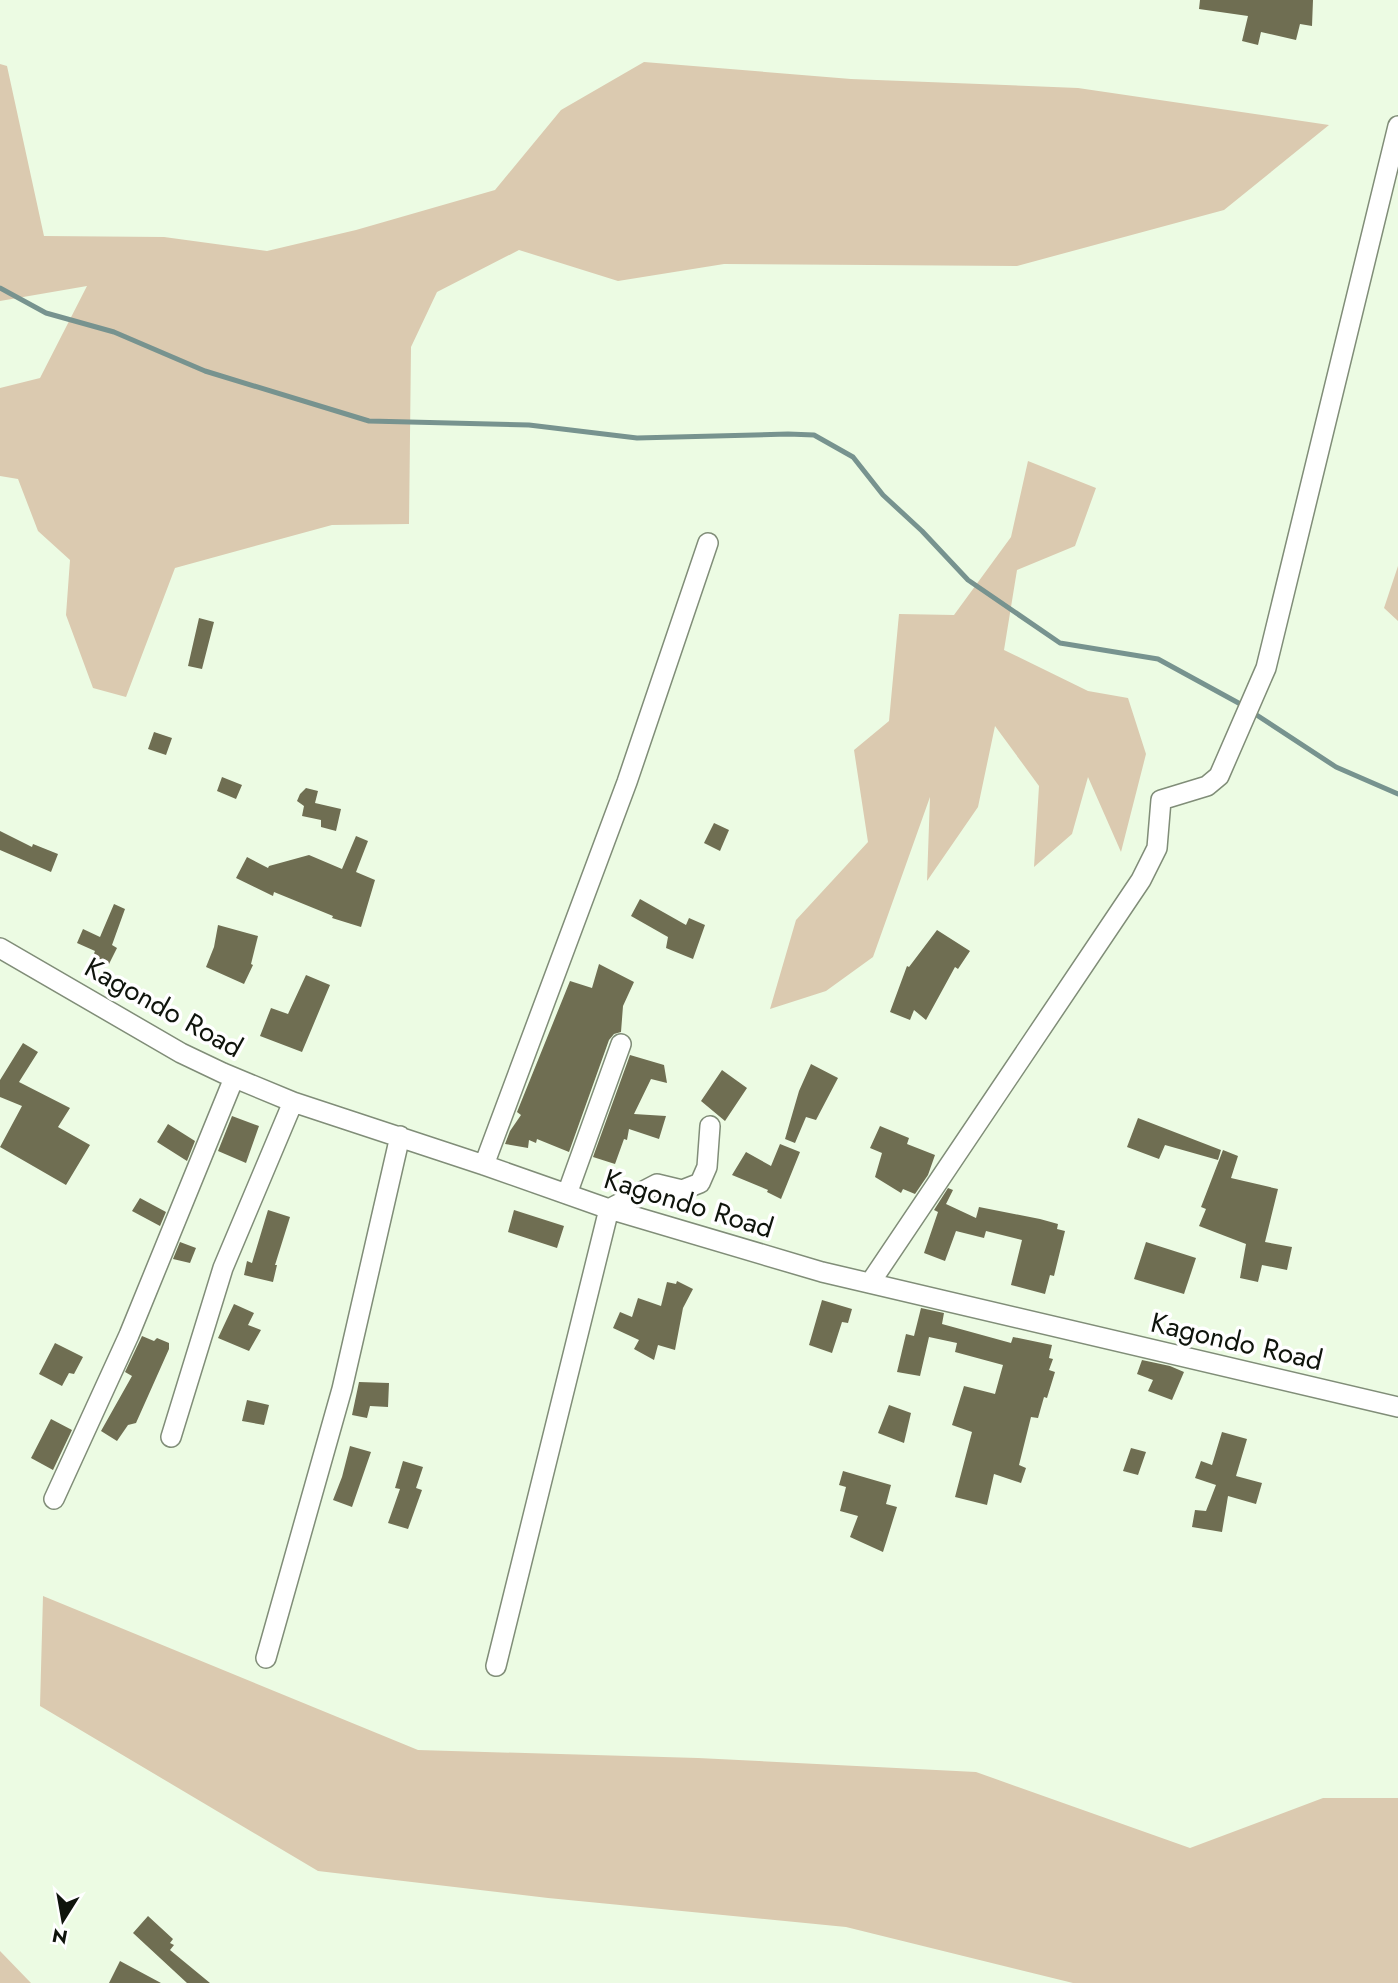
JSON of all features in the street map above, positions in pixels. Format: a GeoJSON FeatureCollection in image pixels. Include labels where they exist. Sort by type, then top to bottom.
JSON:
{"type":"FeatureCollection","features":[{"type":"Feature","properties":{"kind":"street"},"geometry":{"type":"LineString","coordinates":[[870,1283],[1141,880],[1157,848],[1161,800],[1207,786],[1219,776],[1266,668],[1398,126]]}},
{"type":"Feature","properties":{"kind":"street"},"geometry":{"type":"LineString","coordinates":[[484,1164],[627,782],[708,543]]}},
{"type":"Feature","properties":{"kind":"street","name":"Kagondo Road"},"geometry":{"type":"LineString","coordinates":[[0,948],[181,1053],[234,1078],[293,1102],[484,1164],[609,1209],[776,1260],[1398,1407]]}},
{"type":"Feature","properties":{"kind":"street"},"geometry":{"type":"LineString","coordinates":[[567,1194],[621,1044]]}},
{"type":"Feature","properties":{"kind":"street"},"geometry":{"type":"LineString","coordinates":[[54,1499],[129,1335],[234,1078]]}},
{"type":"Feature","properties":{"kind":"street"},"geometry":{"type":"LineString","coordinates":[[171,1437],[223,1268],[293,1102]]}},
{"type":"Feature","properties":{"kind":"street"},"geometry":{"type":"LineString","coordinates":[[496,1666],[609,1209],[657,1184],[682,1190],[700,1182],[707,1167],[710,1126]]}},
{"type":"Feature","properties":{"kind":"street"},"geometry":{"type":"LineString","coordinates":[[266,1658],[342,1389],[400,1136]]}},
{"type":"Feature","properties":{"kind":"shaded area"},"geometry":{"type":"Polygon","coordinates":[[[644,62],[851,79],[1078,88],[1329,125],[1224,210],[1017,266],[724,264],[618,281],[519,250],[437,292],[411,347],[409,524],[332,525],[175,568],[126,697],[93,688],[66,615],[70,560],[38,531],[18,479],[0,476],[0,388],[40,378],[87,286],[0,301],[0,64],[7,66],[44,236],[164,237],[267,251],[356,230],[495,190],[561,110],[644,62]]]}},
{"type":"Feature","properties":{"kind":"shaded area"},"geometry":{"type":"Polygon","coordinates":[[[1028,461],[1096,488],[1075,546],[1017,570],[1004,650],[1088,691],[1128,698],[1146,754],[1121,852],[1088,777],[1072,834],[1034,867],[1039,786],[995,726],[978,807],[927,881],[930,797],[873,957],[826,991],[770,1009],[796,920],[868,842],[854,750],[889,721],[899,614],[954,615],[1011,537],[1028,461]]]}},
{"type":"Feature","properties":{"kind":"shaded area"},"geometry":{"type":"Polygon","coordinates":[[[1398,566],[1398,621],[1384,608],[1398,566]]]}},
{"type":"Feature","properties":{"kind":"shaded area"},"geometry":{"type":"Polygon","coordinates":[[[43,1596],[418,1750],[698,1758],[976,1772],[1190,1848],[1323,1798],[1398,1798],[1398,1983],[1073,1983],[846,1927],[548,1898],[318,1871],[40,1706],[43,1596]]]}},
{"type":"Feature","properties":{"kind":"shaded area"},"geometry":{"type":"Polygon","coordinates":[[[0,1951],[31,1983],[0,1983],[0,1951]]]}},
{"type":"Feature","properties":{"kind":"building"},"geometry":{"type":"Polygon","coordinates":[[[1200,0],[1313,0],[1312,26],[1300,24],[1296,40],[1261,32],[1258,45],[1242,41],[1248,16],[1199,9],[1200,0]]]}},
{"type":"Feature","properties":{"kind":"building"},"geometry":{"type":"Polygon","coordinates":[[[199,618],[214,622],[202,669],[188,666],[199,618]]]}},
{"type":"Feature","properties":{"kind":"building"},"geometry":{"type":"Polygon","coordinates":[[[154,732],[172,738],[166,755],[148,749],[154,732]]]}},
{"type":"Feature","properties":{"kind":"building"},"geometry":{"type":"Polygon","coordinates":[[[222,777],[242,785],[236,799],[217,791],[222,777]]]}},
{"type":"Feature","properties":{"kind":"building"},"geometry":{"type":"Polygon","coordinates":[[[306,788],[318,791],[315,803],[341,809],[336,831],[321,827],[321,820],[302,816],[304,806],[297,801],[306,788]]]}},
{"type":"Feature","properties":{"kind":"building"},"geometry":{"type":"Polygon","coordinates":[[[714,823],[729,830],[720,851],[704,843],[714,823]]]}},
{"type":"Feature","properties":{"kind":"building"},"geometry":{"type":"Polygon","coordinates":[[[0,831],[32,847],[33,844],[58,854],[51,872],[0,850],[0,831]]]}},
{"type":"Feature","properties":{"kind":"building"},"geometry":{"type":"Polygon","coordinates":[[[356,836],[368,841],[356,872],[375,880],[361,927],[332,918],[333,916],[274,892],[273,896],[236,878],[247,857],[268,868],[309,855],[342,869],[356,836]]]}},
{"type":"Feature","properties":{"kind":"building"},"geometry":{"type":"Polygon","coordinates":[[[640,899],[686,925],[689,918],[705,925],[693,959],[666,948],[668,937],[631,916],[640,899]]]}},
{"type":"Feature","properties":{"kind":"building"},"geometry":{"type":"Polygon","coordinates":[[[114,904],[125,909],[112,945],[117,948],[109,964],[93,956],[95,951],[77,943],[83,929],[100,937],[114,904]]]}},
{"type":"Feature","properties":{"kind":"building"},"geometry":{"type":"Polygon","coordinates":[[[218,925],[258,936],[251,964],[253,965],[244,984],[206,967],[214,947],[218,925]]]}},
{"type":"Feature","properties":{"kind":"building"},"geometry":{"type":"Polygon","coordinates":[[[937,930],[970,951],[958,969],[955,967],[926,1020],[914,1010],[910,1020],[890,1012],[907,966],[909,967],[937,930]]]}},
{"type":"Feature","properties":{"kind":"building"},"geometry":{"type":"Polygon","coordinates":[[[599,964],[634,982],[623,1006],[621,1032],[614,1034],[609,1040],[569,1152],[537,1139],[536,1143],[529,1140],[528,1148],[505,1144],[521,1115],[517,1112],[570,981],[592,988],[599,964]]]}},
{"type":"Feature","properties":{"kind":"building"},"geometry":{"type":"Polygon","coordinates":[[[306,975],[330,985],[302,1052],[260,1036],[271,1008],[288,1014],[306,975]]]}},
{"type":"Feature","properties":{"kind":"building"},"geometry":{"type":"Polygon","coordinates":[[[23,1043],[38,1052],[19,1082],[70,1108],[58,1127],[90,1145],[66,1185],[0,1147],[22,1106],[0,1097],[0,1080],[23,1043]]]}},
{"type":"Feature","properties":{"kind":"building"},"geometry":{"type":"Polygon","coordinates":[[[630,1055],[664,1065],[667,1083],[651,1079],[634,1114],[666,1116],[659,1139],[629,1129],[627,1140],[624,1139],[615,1164],[593,1157],[630,1055]]]}},
{"type":"Feature","properties":{"kind":"building"},"geometry":{"type":"Polygon","coordinates":[[[811,1064],[838,1078],[816,1120],[806,1117],[795,1143],[785,1139],[799,1091],[811,1064]]]}},
{"type":"Feature","properties":{"kind":"building"},"geometry":{"type":"Polygon","coordinates":[[[722,1070],[747,1088],[725,1121],[701,1101],[722,1070]]]}},
{"type":"Feature","properties":{"kind":"building"},"geometry":{"type":"Polygon","coordinates":[[[232,1116],[259,1126],[246,1163],[218,1151],[232,1116]]]}},
{"type":"Feature","properties":{"kind":"building"},"geometry":{"type":"Polygon","coordinates":[[[1138,1118],[1221,1150],[1218,1160],[1165,1145],[1159,1159],[1127,1147],[1138,1118]]]}},
{"type":"Feature","properties":{"kind":"building"},"geometry":{"type":"Polygon","coordinates":[[[168,1124],[195,1141],[187,1161],[157,1142],[168,1124]]]}},
{"type":"Feature","properties":{"kind":"building"},"geometry":{"type":"Polygon","coordinates":[[[880,1126],[909,1138],[907,1144],[935,1155],[928,1175],[915,1194],[903,1189],[901,1193],[875,1177],[882,1153],[870,1148],[880,1126]]]}},
{"type":"Feature","properties":{"kind":"building"},"geometry":{"type":"Polygon","coordinates":[[[780,1144],[800,1152],[781,1199],[767,1192],[768,1190],[732,1175],[746,1152],[771,1166],[780,1144]]]}},
{"type":"Feature","properties":{"kind":"building"},"geometry":{"type":"Polygon","coordinates":[[[1223,1150],[1238,1156],[1231,1178],[1278,1189],[1265,1242],[1292,1247],[1287,1270],[1262,1265],[1258,1282],[1240,1278],[1246,1244],[1199,1226],[1206,1209],[1201,1207],[1223,1150]]]}},
{"type":"Feature","properties":{"kind":"building"},"geometry":{"type":"Polygon","coordinates":[[[948,1188],[953,1190],[946,1204],[976,1218],[979,1207],[1058,1224],[1057,1229],[1065,1231],[1054,1276],[1050,1275],[1045,1294],[1011,1285],[1022,1240],[986,1231],[984,1238],[956,1231],[945,1261],[924,1253],[938,1212],[934,1210],[948,1188]]]}},
{"type":"Feature","properties":{"kind":"building"},"geometry":{"type":"Polygon","coordinates":[[[140,1198],[166,1212],[160,1226],[132,1211],[140,1198]]]}},
{"type":"Feature","properties":{"kind":"building"},"geometry":{"type":"Polygon","coordinates":[[[268,1210],[290,1217],[275,1265],[273,1282],[244,1275],[247,1261],[252,1263],[268,1210]]]}},
{"type":"Feature","properties":{"kind":"building"},"geometry":{"type":"Polygon","coordinates":[[[514,1210],[564,1226],[557,1248],[508,1232],[514,1210]]]}},
{"type":"Feature","properties":{"kind":"building"},"geometry":{"type":"Polygon","coordinates":[[[180,1242],[196,1248],[190,1263],[173,1259],[180,1242]]]}},
{"type":"Feature","properties":{"kind":"building"},"geometry":{"type":"Polygon","coordinates":[[[1146,1242],[1196,1258],[1184,1294],[1134,1279],[1146,1242]]]}},
{"type":"Feature","properties":{"kind":"building"},"geometry":{"type":"Polygon","coordinates":[[[677,1281],[693,1289],[683,1308],[675,1350],[658,1345],[654,1360],[634,1349],[639,1340],[613,1328],[620,1312],[632,1317],[638,1298],[661,1306],[667,1282],[676,1284],[677,1281]]]}},
{"type":"Feature","properties":{"kind":"building"},"geometry":{"type":"Polygon","coordinates":[[[822,1300],[852,1309],[848,1323],[842,1322],[832,1353],[809,1345],[822,1300]]]}},
{"type":"Feature","properties":{"kind":"building"},"geometry":{"type":"Polygon","coordinates":[[[234,1304],[254,1313],[248,1325],[261,1330],[249,1351],[218,1338],[234,1304]]]}},
{"type":"Feature","properties":{"kind":"building"},"geometry":{"type":"Polygon","coordinates":[[[921,1308],[944,1313],[942,1324],[1011,1343],[1013,1337],[1052,1345],[1049,1358],[1053,1359],[1049,1370],[1055,1372],[1038,1418],[1031,1417],[1019,1465],[1026,1468],[1021,1483],[994,1474],[987,1505],[955,1497],[972,1432],[952,1425],[964,1386],[995,1394],[1003,1365],[955,1352],[957,1343],[929,1337],[920,1376],[897,1372],[906,1334],[914,1336],[921,1308]]]}},
{"type":"Feature","properties":{"kind":"building"},"geometry":{"type":"Polygon","coordinates":[[[142,1336],[169,1343],[169,1349],[136,1423],[128,1425],[117,1441],[101,1431],[132,1376],[125,1372],[142,1336]]]}},
{"type":"Feature","properties":{"kind":"building"},"geometry":{"type":"Polygon","coordinates":[[[55,1343],[83,1357],[74,1374],[69,1373],[62,1386],[39,1374],[55,1343]]]}},
{"type":"Feature","properties":{"kind":"building"},"geometry":{"type":"Polygon","coordinates":[[[1142,1360],[1184,1372],[1172,1400],[1148,1391],[1153,1380],[1137,1374],[1142,1360]]]}},
{"type":"Feature","properties":{"kind":"building"},"geometry":{"type":"Polygon","coordinates":[[[359,1382],[389,1383],[388,1407],[370,1406],[367,1418],[352,1415],[359,1382]]]}},
{"type":"Feature","properties":{"kind":"building"},"geometry":{"type":"Polygon","coordinates":[[[247,1400],[269,1405],[264,1425],[242,1421],[247,1400]]]}},
{"type":"Feature","properties":{"kind":"building"},"geometry":{"type":"Polygon","coordinates":[[[889,1405],[911,1413],[904,1443],[878,1433],[889,1405]]]}},
{"type":"Feature","properties":{"kind":"building"},"geometry":{"type":"Polygon","coordinates":[[[51,1419],[72,1430],[53,1470],[31,1458],[51,1419]]]}},
{"type":"Feature","properties":{"kind":"building"},"geometry":{"type":"Polygon","coordinates":[[[1222,1432],[1247,1439],[1236,1476],[1262,1483],[1256,1504],[1228,1496],[1222,1532],[1192,1527],[1195,1510],[1206,1511],[1216,1485],[1195,1478],[1201,1461],[1212,1465],[1222,1432]]]}},
{"type":"Feature","properties":{"kind":"building"},"geometry":{"type":"Polygon","coordinates":[[[350,1446],[371,1452],[352,1507],[333,1500],[350,1446]]]}},
{"type":"Feature","properties":{"kind":"building"},"geometry":{"type":"Polygon","coordinates":[[[1131,1448],[1146,1452],[1138,1475],[1123,1471],[1131,1448]]]}},
{"type":"Feature","properties":{"kind":"building"},"geometry":{"type":"Polygon","coordinates":[[[403,1461],[423,1467],[416,1488],[422,1490],[408,1529],[388,1523],[400,1489],[395,1488],[403,1461]]]}},
{"type":"Feature","properties":{"kind":"building"},"geometry":{"type":"Polygon","coordinates":[[[843,1471],[891,1485],[886,1504],[897,1507],[883,1552],[850,1537],[858,1516],[840,1511],[846,1487],[839,1485],[843,1471]]]}},
{"type":"Feature","properties":{"kind":"building"},"geometry":{"type":"Polygon","coordinates":[[[148,1916],[173,1939],[170,1943],[174,1945],[170,1950],[210,1983],[187,1983],[133,1933],[148,1916]]]}},
{"type":"Feature","properties":{"kind":"building"},"geometry":{"type":"Polygon","coordinates":[[[120,1961],[161,1983],[109,1983],[120,1961]]]}},
{"type":"Feature","properties":{"kind":"waterway"},"geometry":{"type":"LineString","coordinates":[[0,288],[46,313],[114,332],[205,371],[369,421],[529,425],[637,438],[814,435],[853,457],[883,495],[922,531],[968,580],[1060,643],[1158,659],[1244,706]]}},
{"type":"Feature","properties":{"kind":"waterway"},"geometry":{"type":"LineString","coordinates":[[1252,712],[1336,767],[1398,794]]}}]}
